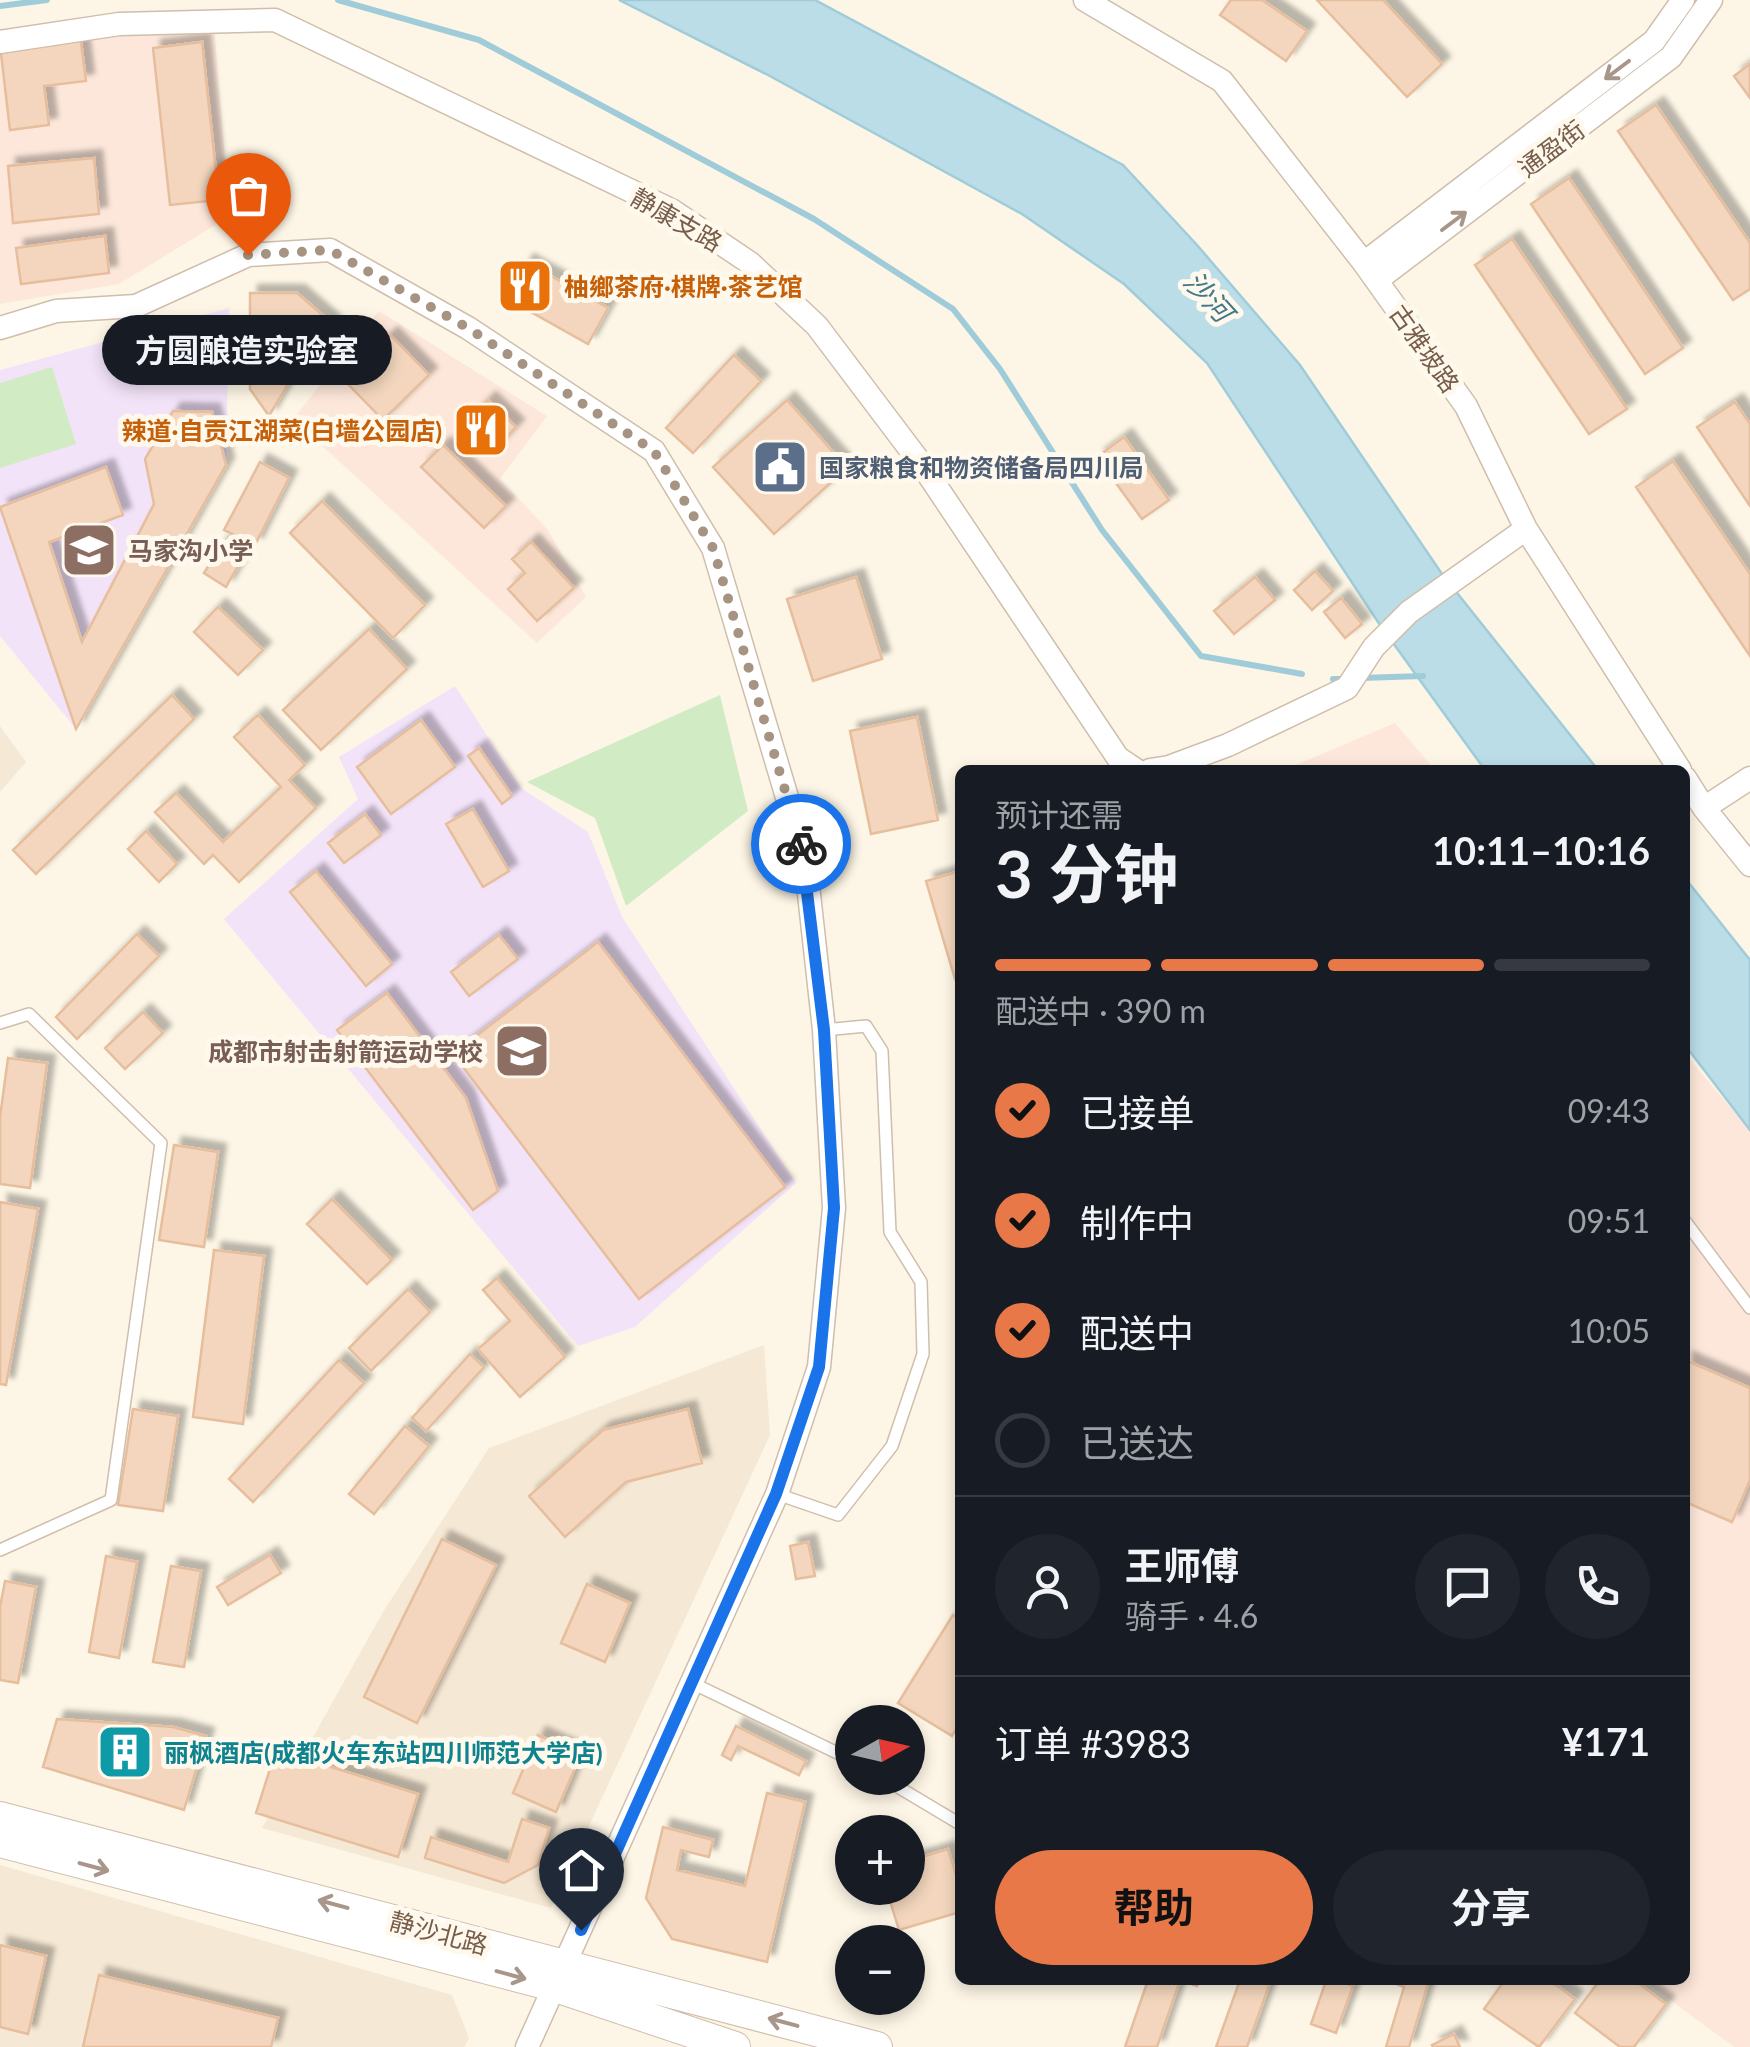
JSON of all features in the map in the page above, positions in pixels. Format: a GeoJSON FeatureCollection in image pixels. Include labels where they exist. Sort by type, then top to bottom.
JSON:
{"type":"FeatureCollection","features":[{"type":"Feature","properties":{"kind":"street","name":"古雅坡路"},"geometry":{"type":"LineString","coordinates":[[1085,0],[1222,81],[1370,272],[1466,406],[1526,528],[1677,765]]}},
{"type":"Feature","properties":{"kind":"street","name":"通盈街"},"geometry":{"type":"LineString","coordinates":[[1370,272],[1654,41],[1683,0]]}},
{"type":"Feature","properties":{"kind":"street","name":"通盈街"},"geometry":{"type":"LineString","coordinates":[[1370,272],[1670,57],[1710,0]]}},
{"type":"Feature","properties":{"kind":"street","name":"静康支路"},"geometry":{"type":"LineString","coordinates":[[0,42],[118,24],[274,20],[673,212],[750,263],[817,326],[922,465],[1118,758],[1128,765]]}},
{"type":"Feature","properties":{"kind":"street"},"geometry":{"type":"LineString","coordinates":[[0,328],[56,310],[136,306],[248,255],[330,250],[468,328],[654,451],[713,548],[804,858],[824,1030],[834,1208],[819,1367],[776,1494],[527,2047]]}},
{"type":"Feature","properties":{"kind":"street"},"geometry":{"type":"LineString","coordinates":[[1174,765],[1228,745],[1353,679],[1374,647],[1408,612],[1526,528]]}},
{"type":"Feature","properties":{"kind":"street"},"geometry":{"type":"LineString","coordinates":[[1704,808],[1750,778]]}},
{"type":"Feature","properties":{"kind":"street"},"geometry":{"type":"LineString","coordinates":[[1690,786],[1750,865]]}},
{"type":"Feature","properties":{"kind":"street","name":"静沙北路"},"geometry":{"type":"LineString","coordinates":[[0,1817],[559,1976],[735,2047]]}},
{"type":"Feature","properties":{"kind":"street","name":"静沙北路"},"geometry":{"type":"LineString","coordinates":[[0,1842],[559,1976],[877,2047]]}},
{"type":"Feature","properties":{"kind":"lane"},"geometry":{"type":"LineString","coordinates":[[0,1022],[28,1014],[161,1143],[111,1500],[0,1550]]}},
{"type":"Feature","properties":{"kind":"lane"},"geometry":{"type":"LineString","coordinates":[[776,1494],[838,1514],[892,1446],[924,1354],[921,1282],[890,1232],[882,1051],[866,1026],[824,1030]]}},
{"type":"Feature","properties":{"kind":"lane"},"geometry":{"type":"LineString","coordinates":[[1690,1229],[1750,1308]]}},
{"type":"Feature","properties":{"kind":"lane"},"geometry":{"type":"LineString","coordinates":[[690,1682],[835,1752]]}},
{"type":"Feature","properties":{"kind":"lane"},"geometry":{"type":"LineString","coordinates":[[911,1795],[955,1821]]}},
{"type":"Feature","properties":{"kind":"shaded area"},"geometry":{"type":"Polygon","coordinates":[[[214,27],[230,216],[119,284],[0,304],[0,42],[214,27]]]}},
{"type":"Feature","properties":{"kind":"shaded area","name":"马家沟小学"},"geometry":{"type":"Polygon","coordinates":[[[229,308],[226,465],[76,729],[0,636],[0,370],[229,308]]]}},
{"type":"Feature","properties":{"kind":"shaded area"},"geometry":{"type":"Polygon","coordinates":[[[379,311],[547,416],[500,479],[548,530],[586,597],[537,643],[293,419],[379,311]]]}},
{"type":"Feature","properties":{"kind":"shaded area","name":"成都市射击射箭运动学校"},"geometry":{"type":"Polygon","coordinates":[[[455,686],[521,788],[588,832],[622,917],[796,1183],[635,1327],[578,1346],[224,919],[358,799],[339,757],[455,686]]]}},
{"type":"Feature","properties":{"kind":"shaded area"},"geometry":{"type":"Polygon","coordinates":[[[1395,723],[1431,765],[1296,765],[1395,723]]]}},
{"type":"Feature","properties":{"kind":"shaded area"},"geometry":{"type":"Polygon","coordinates":[[[0,726],[26,762],[0,792],[0,726]]]}},
{"type":"Feature","properties":{"kind":"shaded area"},"geometry":{"type":"Polygon","coordinates":[[[1690,1060],[1750,1130],[1750,2047],[1734,2047],[1650,1985],[1690,1985],[1690,1060]]]}},
{"type":"Feature","properties":{"kind":"shaded area"},"geometry":{"type":"Polygon","coordinates":[[[764,1345],[770,1435],[551,1908],[262,1828],[383,1612],[489,1448],[764,1345]]]}},
{"type":"Feature","properties":{"kind":"shaded area"},"geometry":{"type":"Polygon","coordinates":[[[0,1865],[452,1995],[469,2038],[464,2047],[0,2047],[0,1865]]]}},
{"type":"Feature","properties":{"kind":"green space"},"geometry":{"type":"Polygon","coordinates":[[[52,367],[76,444],[0,468],[0,383],[52,367]]]}},
{"type":"Feature","properties":{"kind":"green space"},"geometry":{"type":"Polygon","coordinates":[[[720,695],[748,811],[626,906],[595,818],[527,782],[720,695]]]}},
{"type":"Feature","properties":{"kind":"water","name":"沙河"},"geometry":{"type":"Polygon","coordinates":[[[619,0],[815,0],[1123,165],[1300,365],[1442,574],[1594,765],[1481,765],[1380,625],[1207,363],[1124,284],[1022,214],[768,75],[619,0]]]}},
{"type":"Feature","properties":{"kind":"water"},"geometry":{"type":"Polygon","coordinates":[[[1690,884],[1750,960],[1750,1130],[1690,1052],[1690,884]]]}},
{"type":"Feature","properties":{"kind":"building"},"geometry":{"type":"Polygon","coordinates":[[[1231,0],[1262,0],[1307,31],[1286,61],[1220,15],[1231,0]]]}},
{"type":"Feature","properties":{"kind":"building"},"geometry":{"type":"Polygon","coordinates":[[[1317,0],[1383,0],[1442,64],[1407,97],[1317,0]]]}},
{"type":"Feature","properties":{"kind":"building"},"geometry":{"type":"Polygon","coordinates":[[[80,35],[86,81],[44,86],[49,125],[10,130],[0,45],[80,35]]]}},
{"type":"Feature","properties":{"kind":"building"},"geometry":{"type":"Polygon","coordinates":[[[202,42],[219,200],[170,205],[153,48],[202,42]]]}},
{"type":"Feature","properties":{"kind":"building"},"geometry":{"type":"Polygon","coordinates":[[[1750,64],[1750,98],[1734,76],[1750,64]]]}},
{"type":"Feature","properties":{"kind":"building"},"geometry":{"type":"Polygon","coordinates":[[[1656,105],[1750,243],[1750,289],[1733,300],[1618,131],[1656,105]]]}},
{"type":"Feature","properties":{"kind":"building"},"geometry":{"type":"Polygon","coordinates":[[[94,158],[99,214],[13,223],[8,166],[94,158]]]}},
{"type":"Feature","properties":{"kind":"building"},"geometry":{"type":"Polygon","coordinates":[[[1569,178],[1683,348],[1645,374],[1531,204],[1569,178]]]}},
{"type":"Feature","properties":{"kind":"building"},"geometry":{"type":"Polygon","coordinates":[[[105,236],[109,273],[21,284],[16,248],[105,236]]]}},
{"type":"Feature","properties":{"kind":"building"},"geometry":{"type":"Polygon","coordinates":[[[1512,239],[1627,409],[1589,434],[1475,265],[1512,239]]]}},
{"type":"Feature","properties":{"kind":"building"},"geometry":{"type":"Polygon","coordinates":[[[526,262],[608,308],[588,344],[506,298],[526,262]]]}},
{"type":"Feature","properties":{"kind":"building"},"geometry":{"type":"Polygon","coordinates":[[[250,293],[297,293],[333,324],[307,355],[288,339],[288,384],[269,416],[250,389],[250,293]]]}},
{"type":"Feature","properties":{"kind":"building"},"geometry":{"type":"Polygon","coordinates":[[[390,335],[429,375],[383,420],[344,380],[390,335]]]}},
{"type":"Feature","properties":{"kind":"building"},"geometry":{"type":"Polygon","coordinates":[[[734,355],[761,381],[693,453],[666,428],[734,355]]]}},
{"type":"Feature","properties":{"kind":"building"},"geometry":{"type":"Polygon","coordinates":[[[488,400],[516,427],[488,456],[460,428],[488,400]]]}},
{"type":"Feature","properties":{"kind":"building","name":"国家粮食和物资储备局四川局"},"geometry":{"type":"Polygon","coordinates":[[[787,400],[847,468],[774,534],[713,467],[787,400]]]}},
{"type":"Feature","properties":{"kind":"building"},"geometry":{"type":"Polygon","coordinates":[[[1735,402],[1750,424],[1750,506],[1697,427],[1735,402]]]}},
{"type":"Feature","properties":{"kind":"building"},"geometry":{"type":"Polygon","coordinates":[[[173,411],[212,412],[226,465],[76,729],[0,507],[106,467],[123,515],[49,542],[82,642],[154,504],[145,459],[173,411]]]}},
{"type":"Feature","properties":{"kind":"building"},"geometry":{"type":"Polygon","coordinates":[[[1124,437],[1169,500],[1142,519],[1097,457],[1124,437]]]}},
{"type":"Feature","properties":{"kind":"building"},"geometry":{"type":"Polygon","coordinates":[[[443,445],[506,506],[484,528],[421,467],[443,445]]]}},
{"type":"Feature","properties":{"kind":"building"},"geometry":{"type":"Polygon","coordinates":[[[1673,461],[1750,574],[1750,656],[1636,487],[1673,461]]]}},
{"type":"Feature","properties":{"kind":"building"},"geometry":{"type":"Polygon","coordinates":[[[260,462],[289,478],[255,545],[224,530],[260,462]]]}},
{"type":"Feature","properties":{"kind":"building"},"geometry":{"type":"Polygon","coordinates":[[[322,501],[425,605],[393,638],[290,533],[322,501]]]}},
{"type":"Feature","properties":{"kind":"building"},"geometry":{"type":"Polygon","coordinates":[[[531,542],[574,588],[537,621],[508,589],[525,573],[512,559],[531,542]]]}},
{"type":"Feature","properties":{"kind":"building"},"geometry":{"type":"Polygon","coordinates":[[[222,543],[244,556],[226,587],[204,573],[222,543]]]}},
{"type":"Feature","properties":{"kind":"building"},"geometry":{"type":"Polygon","coordinates":[[[1315,571],[1333,591],[1312,610],[1294,590],[1315,571]]]}},
{"type":"Feature","properties":{"kind":"building"},"geometry":{"type":"Polygon","coordinates":[[[856,577],[882,659],[813,681],[787,599],[856,577]]]}},
{"type":"Feature","properties":{"kind":"building"},"geometry":{"type":"Polygon","coordinates":[[[1255,577],[1275,600],[1234,634],[1214,611],[1255,577]]]}},
{"type":"Feature","properties":{"kind":"building"},"geometry":{"type":"Polygon","coordinates":[[[1341,598],[1362,624],[1345,638],[1324,612],[1341,598]]]}},
{"type":"Feature","properties":{"kind":"building"},"geometry":{"type":"Polygon","coordinates":[[[218,607],[263,650],[238,675],[194,632],[218,607]]]}},
{"type":"Feature","properties":{"kind":"building"},"geometry":{"type":"Polygon","coordinates":[[[369,629],[407,669],[321,750],[283,710],[369,629]]]}},
{"type":"Feature","properties":{"kind":"building"},"geometry":{"type":"Polygon","coordinates":[[[172,695],[194,719],[36,874],[13,850],[172,695]]]}},
{"type":"Feature","properties":{"kind":"building"},"geometry":{"type":"Polygon","coordinates":[[[258,715],[305,765],[289,780],[316,808],[239,882],[213,855],[204,864],[155,812],[176,793],[223,842],[281,787],[234,737],[258,715]]]}},
{"type":"Feature","properties":{"kind":"building"},"geometry":{"type":"Polygon","coordinates":[[[917,717],[938,820],[871,834],[850,731],[917,717]]]}},
{"type":"Feature","properties":{"kind":"building"},"geometry":{"type":"Polygon","coordinates":[[[421,720],[455,767],[391,814],[357,767],[421,720]]]}},
{"type":"Feature","properties":{"kind":"building"},"geometry":{"type":"Polygon","coordinates":[[[479,748],[512,796],[502,804],[468,756],[479,748]]]}},
{"type":"Feature","properties":{"kind":"building"},"geometry":{"type":"Polygon","coordinates":[[[473,809],[509,871],[483,887],[446,824],[473,809]]]}},
{"type":"Feature","properties":{"kind":"building"},"geometry":{"type":"Polygon","coordinates":[[[365,814],[381,835],[344,863],[328,843],[365,814]]]}},
{"type":"Feature","properties":{"kind":"building"},"geometry":{"type":"Polygon","coordinates":[[[146,831],[177,864],[159,882],[128,849],[146,831]]]}},
{"type":"Feature","properties":{"kind":"building"},"geometry":{"type":"Polygon","coordinates":[[[316,871],[392,964],[366,986],[290,892],[316,871]]]}},
{"type":"Feature","properties":{"kind":"building"},"geometry":{"type":"Polygon","coordinates":[[[955,872],[955,979],[926,881],[955,872]]]}},
{"type":"Feature","properties":{"kind":"building"},"geometry":{"type":"Polygon","coordinates":[[[137,934],[159,956],[77,1039],[56,1017],[137,934]]]}},
{"type":"Feature","properties":{"kind":"building"},"geometry":{"type":"Polygon","coordinates":[[[499,935],[518,959],[469,996],[451,972],[499,935]]]}},
{"type":"Feature","properties":{"kind":"building"},"geometry":{"type":"Polygon","coordinates":[[[598,942],[785,1187],[639,1299],[453,1054],[598,942]]]}},
{"type":"Feature","properties":{"kind":"building"},"geometry":{"type":"Polygon","coordinates":[[[387,993],[466,1098],[498,1191],[473,1210],[337,1030],[387,993]]]}},
{"type":"Feature","properties":{"kind":"building"},"geometry":{"type":"Polygon","coordinates":[[[143,1012],[163,1033],[125,1069],[105,1048],[143,1012]]]}},
{"type":"Feature","properties":{"kind":"building"},"geometry":{"type":"Polygon","coordinates":[[[8,1058],[47,1063],[30,1188],[0,1184],[0,1117],[8,1058]]]}},
{"type":"Feature","properties":{"kind":"building"},"geometry":{"type":"Polygon","coordinates":[[[174,1145],[218,1152],[204,1247],[159,1240],[174,1145]]]}},
{"type":"Feature","properties":{"kind":"building"},"geometry":{"type":"Polygon","coordinates":[[[332,1199],[392,1260],[367,1284],[307,1224],[332,1199]]]}},
{"type":"Feature","properties":{"kind":"building"},"geometry":{"type":"Polygon","coordinates":[[[0,1202],[38,1209],[6,1385],[0,1384],[0,1202]]]}},
{"type":"Feature","properties":{"kind":"building"},"geometry":{"type":"Polygon","coordinates":[[[214,1250],[264,1256],[243,1424],[193,1417],[214,1250]]]}},
{"type":"Feature","properties":{"kind":"building"},"geometry":{"type":"Polygon","coordinates":[[[497,1278],[565,1357],[520,1397],[478,1349],[510,1321],[483,1290],[497,1278]]]}},
{"type":"Feature","properties":{"kind":"building"},"geometry":{"type":"Polygon","coordinates":[[[408,1289],[430,1312],[371,1371],[349,1348],[408,1289]]]}},
{"type":"Feature","properties":{"kind":"building"},"geometry":{"type":"Polygon","coordinates":[[[470,1354],[484,1367],[426,1431],[412,1418],[470,1354]]]}},
{"type":"Feature","properties":{"kind":"building"},"geometry":{"type":"Polygon","coordinates":[[[339,1360],[364,1383],[253,1502],[229,1479],[339,1360]]]}},
{"type":"Feature","properties":{"kind":"building"},"geometry":{"type":"Polygon","coordinates":[[[1690,1362],[1750,1388],[1750,1480],[1732,1522],[1690,1504],[1690,1362]]]}},
{"type":"Feature","properties":{"kind":"building"},"geometry":{"type":"Polygon","coordinates":[[[133,1409],[178,1416],[163,1511],[118,1505],[133,1409]]]}},
{"type":"Feature","properties":{"kind":"building"},"geometry":{"type":"Polygon","coordinates":[[[688,1409],[702,1463],[626,1482],[565,1537],[529,1496],[603,1430],[688,1409]]]}},
{"type":"Feature","properties":{"kind":"building"},"geometry":{"type":"Polygon","coordinates":[[[405,1426],[429,1446],[374,1514],[349,1494],[405,1426]]]}},
{"type":"Feature","properties":{"kind":"building"},"geometry":{"type":"Polygon","coordinates":[[[442,1539],[496,1565],[417,1723],[364,1697],[442,1539]]]}},
{"type":"Feature","properties":{"kind":"building"},"geometry":{"type":"Polygon","coordinates":[[[808,1542],[815,1576],[796,1579],[790,1546],[808,1542]]]}},
{"type":"Feature","properties":{"kind":"building"},"geometry":{"type":"Polygon","coordinates":[[[270,1555],[281,1573],[228,1605],[217,1587],[270,1555]]]}},
{"type":"Feature","properties":{"kind":"building"},"geometry":{"type":"Polygon","coordinates":[[[106,1556],[137,1562],[119,1658],[89,1652],[106,1556]]]}},
{"type":"Feature","properties":{"kind":"building"},"geometry":{"type":"Polygon","coordinates":[[[171,1566],[201,1571],[184,1667],[153,1662],[171,1566]]]}},
{"type":"Feature","properties":{"kind":"building"},"geometry":{"type":"Polygon","coordinates":[[[5,1581],[36,1587],[18,1683],[0,1680],[0,1607],[5,1581]]]}},
{"type":"Feature","properties":{"kind":"building"},"geometry":{"type":"Polygon","coordinates":[[[587,1584],[630,1603],[605,1662],[561,1643],[587,1584]]]}},
{"type":"Feature","properties":{"kind":"building"},"geometry":{"type":"Polygon","coordinates":[[[955,1616],[955,1731],[952,1736],[925,1720],[925,1705],[898,1703],[955,1616]]]}},
{"type":"Feature","properties":{"kind":"building","name":"丽枫酒店(成都火车东站四川师范大学店)"},"geometry":{"type":"Polygon","coordinates":[[[57,1719],[173,1727],[206,1736],[184,1810],[43,1767],[57,1719]]]}},
{"type":"Feature","properties":{"kind":"building"},"geometry":{"type":"Polygon","coordinates":[[[736,1726],[806,1761],[799,1775],[738,1746],[731,1760],[722,1755],[736,1726]]]}},
{"type":"Feature","properties":{"kind":"building"},"geometry":{"type":"Polygon","coordinates":[[[538,1735],[581,1754],[556,1812],[513,1793],[538,1735]]]}},
{"type":"Feature","properties":{"kind":"building"},"geometry":{"type":"Polygon","coordinates":[[[276,1750],[418,1794],[398,1857],[256,1813],[276,1750]]]}},
{"type":"Feature","properties":{"kind":"building"},"geometry":{"type":"Polygon","coordinates":[[[767,1793],[805,1802],[767,1962],[672,1939],[646,1898],[663,1827],[713,1840],[709,1857],[681,1850],[677,1870],[745,1886],[767,1793]]]}},
{"type":"Feature","properties":{"kind":"building"},"geometry":{"type":"Polygon","coordinates":[[[522,1819],[549,1828],[538,1865],[504,1883],[425,1858],[431,1837],[508,1862],[522,1819]]]}},
{"type":"Feature","properties":{"kind":"building"},"geometry":{"type":"Polygon","coordinates":[[[948,1849],[955,1872],[955,1913],[916,1925],[897,1925],[891,1905],[925,1905],[925,1856],[948,1849]]]}},
{"type":"Feature","properties":{"kind":"building"},"geometry":{"type":"Polygon","coordinates":[[[0,1945],[46,1956],[28,2034],[0,2027],[0,1945]]]}},
{"type":"Feature","properties":{"kind":"building"},"geometry":{"type":"Polygon","coordinates":[[[99,1975],[278,2018],[271,2047],[83,2047],[99,1975]]]}},
{"type":"Feature","properties":{"kind":"building"},"geometry":{"type":"Polygon","coordinates":[[[1146,1985],[1178,1985],[1157,2047],[1125,2047],[1146,1985]]]}},
{"type":"Feature","properties":{"kind":"building"},"geometry":{"type":"Polygon","coordinates":[[[1238,1985],[1269,1985],[1247,2047],[1216,2047],[1238,1985]]]}},
{"type":"Feature","properties":{"kind":"building"},"geometry":{"type":"Polygon","coordinates":[[[1325,1985],[1353,1986],[1336,2033],[1311,2024],[1325,1985]]]}},
{"type":"Feature","properties":{"kind":"building"},"geometry":{"type":"Polygon","coordinates":[[[1399,1985],[1428,1985],[1409,2047],[1386,2047],[1404,1987],[1399,1985]]]}},
{"type":"Feature","properties":{"kind":"building"},"geometry":{"type":"Polygon","coordinates":[[[1501,1985],[1556,1985],[1575,1999],[1539,2047],[1484,2009],[1501,1985]]]}},
{"type":"Feature","properties":{"kind":"building"},"geometry":{"type":"Polygon","coordinates":[[[1596,1985],[1641,1985],[1666,2004],[1634,2047],[1620,2047],[1575,2013],[1596,1985]]]}},
{"type":"Feature","properties":{"kind":"building"},"geometry":{"type":"Polygon","coordinates":[[[1454,2034],[1460,2047],[1433,2047],[1432,2045],[1454,2034]]]}},
{"type":"Feature","properties":{"kind":"waterway"},"geometry":{"type":"LineString","coordinates":[[0,6],[47,0]]}},
{"type":"Feature","properties":{"kind":"waterway"},"geometry":{"type":"LineString","coordinates":[[338,0],[479,40],[814,219],[953,309],[1000,369],[1102,530],[1201,656],[1302,674]]}},
{"type":"Feature","properties":{"kind":"waterway"},"geometry":{"type":"LineString","coordinates":[[1361,678],[1423,676]]}},
{"type":"Feature","properties":{"kind":"waterway"},"geometry":{"type":"LineString","coordinates":[[1333,679],[1348,679]]}},
{"type":"Feature","properties":{"kind":"way so far"},"geometry":{"type":"LineString","coordinates":[[248,255],[330,250],[468,328],[654,451],[713,548],[801,844]]}},
{"type":"Feature","properties":{"kind":"place","name":"方圆酿造实验室"},"geometry":{"type":"Point","coordinates":[248,255]}},
{"type":"Feature","properties":{"kind":"place","name":"柚鄉茶府·棋牌·茶艺馆"},"geometry":{"type":"Point","coordinates":[525,286]}},
{"type":"Feature","properties":{"kind":"place","name":"辣道·自贡江湖菜(白墙公园店)"},"geometry":{"type":"Point","coordinates":[481,430]}},
{"type":"Feature","properties":{"kind":"place","name":"国家粮食和物资储备局四川局"},"geometry":{"type":"Point","coordinates":[780,467]}},
{"type":"Feature","properties":{"kind":"place","name":"马家沟小学"},"geometry":{"type":"Point","coordinates":[89,550]}},
{"type":"Feature","properties":{"kind":"place","name":"成都市射击射箭运动学校"},"geometry":{"type":"Point","coordinates":[522,1051]}},
{"type":"Feature","properties":{"kind":"place","name":"丽枫酒店(成都火车东站四川师范大学店)"},"geometry":{"type":"Point","coordinates":[125,1752]}},
{"type":"Feature","properties":{"kind":"route"},"geometry":{"type":"LineString","coordinates":[[581,1930],[776,1494],[819,1367],[834,1208],[824,1030],[801,844]]}}]}
